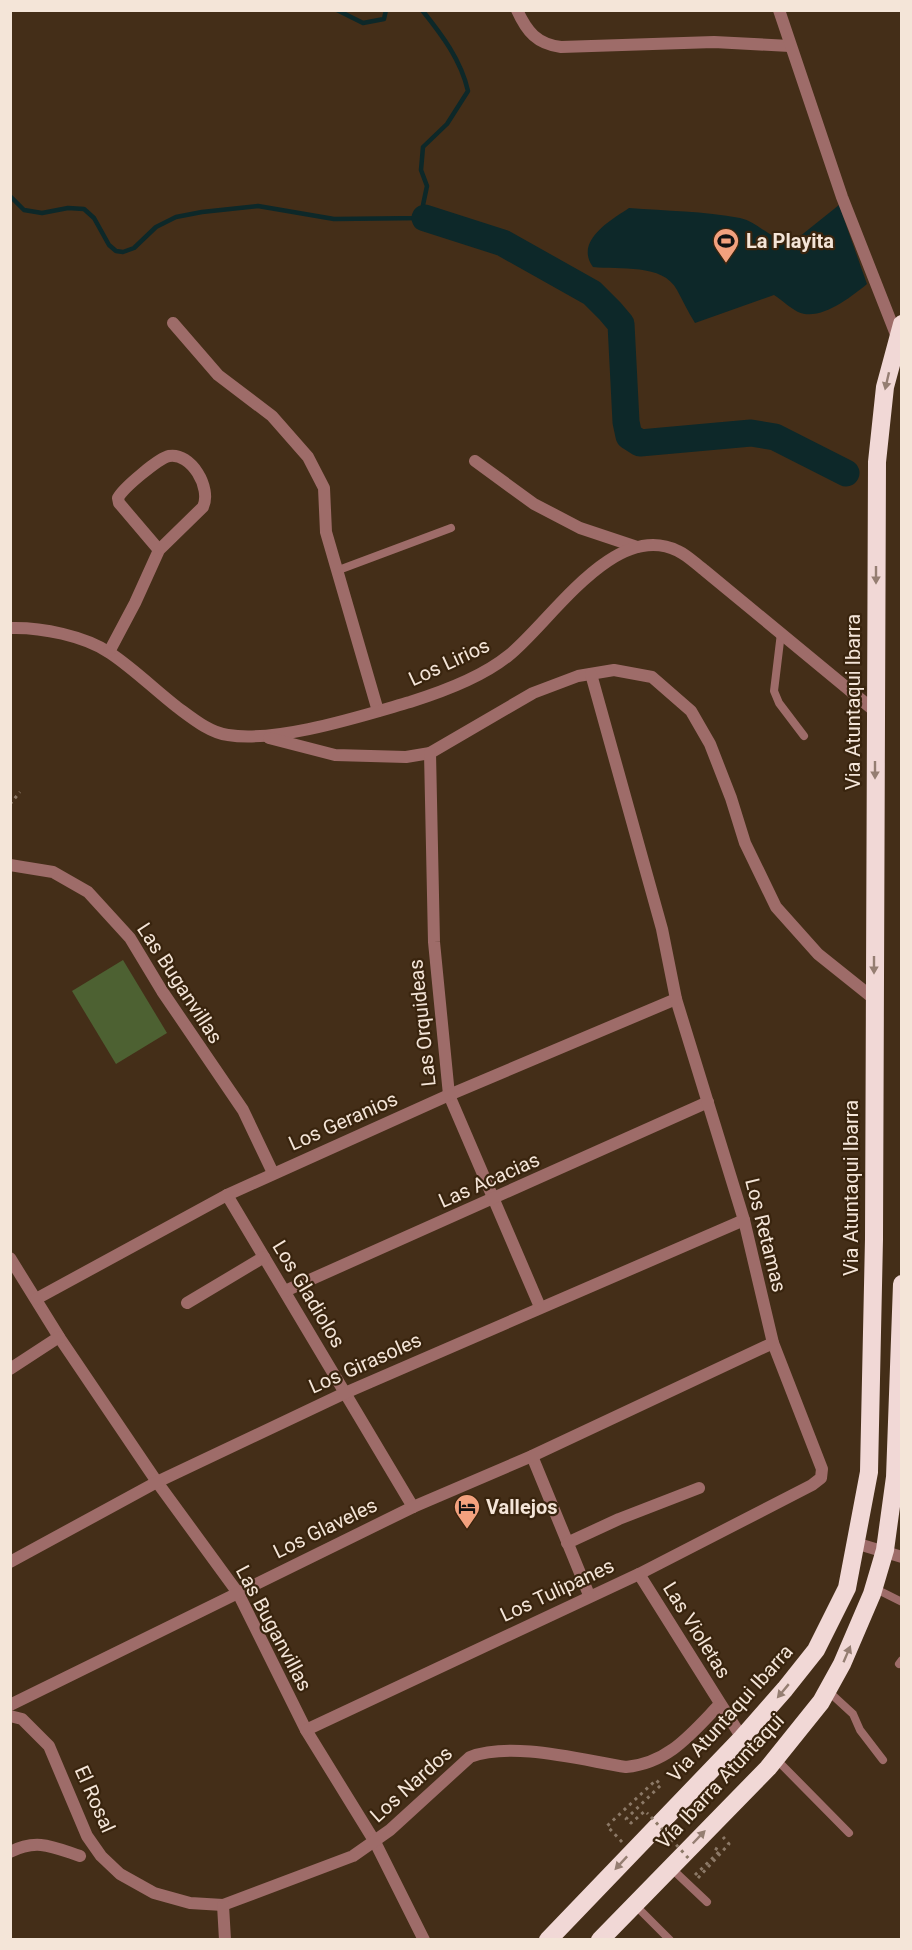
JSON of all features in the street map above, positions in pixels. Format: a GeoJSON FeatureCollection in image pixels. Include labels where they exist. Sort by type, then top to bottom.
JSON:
{"type":"FeatureCollection","features":[{"type":"Feature","properties":{"kind":"highway","name":"Via Atuntaqui Ibarra"},"geometry":{"type":"LineString","coordinates":[[548,1940],[742,1738],[816,1650],[847,1588],[869,1472],[874,1239],[873,998],[877,462],[885,387],[899,331]]}},
{"type":"Feature","properties":{"kind":"highway","name":"Vía Ibarra Atuntaqui"},"geometry":{"type":"LineString","coordinates":[[600,1940],[775,1759],[827,1690],[842,1664],[874,1587],[893,1554],[902,1284]]}},
{"type":"Feature","properties":{"kind":"street"},"geometry":{"type":"LineString","coordinates":[[518,10],[530,33],[548,46],[561,48],[714,42],[790,46]]}},
{"type":"Feature","properties":{"kind":"street"},"geometry":{"type":"LineString","coordinates":[[779,10],[838,187],[899,331]]}},
{"type":"Feature","properties":{"kind":"street"},"geometry":{"type":"LineString","coordinates":[[173,323],[218,375],[272,416],[308,457],[324,488],[326,532],[378,711]]}},
{"type":"Feature","properties":{"kind":"street"},"geometry":{"type":"LineString","coordinates":[[109,652],[159,550],[203,507],[207,499],[205,485],[198,474],[188,463],[177,457],[168,456],[136,479],[118,498],[119,503],[159,550]]}},
{"type":"Feature","properties":{"kind":"street"},"geometry":{"type":"LineString","coordinates":[[475,461],[534,504],[580,528],[637,548]]}},
{"type":"Feature","properties":{"kind":"street","name":"Los Lirios"},"geometry":{"type":"LineString","coordinates":[[10,628],[26,627],[60,633],[109,652],[197,722],[226,735],[268,737],[412,701],[488,670],[529,638],[571,592],[615,555],[637,548],[658,546],[678,550],[876,712]]}},
{"type":"Feature","properties":{"kind":"street"},"geometry":{"type":"LineString","coordinates":[[268,737],[335,755],[406,757],[430,753],[533,693],[578,676],[614,670],[652,677],[691,711],[710,744],[732,798],[745,843],[776,907],[819,954],[873,998]]}},
{"type":"Feature","properties":{"kind":"street","name":"Los Retamas"},"geometry":{"type":"LineString","coordinates":[[591,674],[662,929],[676,999],[744,1220],[773,1343],[822,1469],[821,1479]]}},
{"type":"Feature","properties":{"kind":"street","name":"Las Orquideas"},"geometry":{"type":"LineString","coordinates":[[430,753],[434,942],[449,1095],[540,1307]]}},
{"type":"Feature","properties":{"kind":"street","name":"Las Buganvillas"},"geometry":{"type":"LineString","coordinates":[[10,865],[53,872],[88,892],[130,938],[162,991],[243,1110],[273,1173]]}},
{"type":"Feature","properties":{"kind":"street","name":"Los Geranios"},"geometry":{"type":"LineString","coordinates":[[36,1299],[227,1195],[273,1173],[449,1095],[676,999]]}},
{"type":"Feature","properties":{"kind":"street","name":"Las Acacias"},"geometry":{"type":"LineString","coordinates":[[285,1291],[708,1102]]}},
{"type":"Feature","properties":{"kind":"street","name":"Los Gladiolos"},"geometry":{"type":"LineString","coordinates":[[227,1195],[412,1507]]}},
{"type":"Feature","properties":{"kind":"street","name":"Los Girasoles"},"geometry":{"type":"LineString","coordinates":[[10,1562],[157,1482],[345,1393],[744,1220]]}},
{"type":"Feature","properties":{"kind":"street"},"geometry":{"type":"LineString","coordinates":[[187,1303],[264,1257]]}},
{"type":"Feature","properties":{"kind":"street","name":"Las Buganvillas"},"geometry":{"type":"LineString","coordinates":[[10,1258],[15,1276],[36,1299],[157,1482],[238,1593],[306,1730],[375,1842],[424,1940]]}},
{"type":"Feature","properties":{"kind":"street"},"geometry":{"type":"LineString","coordinates":[[10,1369],[59,1337]]}},
{"type":"Feature","properties":{"kind":"street","name":"Los Glaveles"},"geometry":{"type":"LineString","coordinates":[[10,1706],[412,1507],[532,1456],[773,1343]]}},
{"type":"Feature","properties":{"kind":"street"},"geometry":{"type":"LineString","coordinates":[[532,1456],[589,1595]]}},
{"type":"Feature","properties":{"kind":"street","name":"Los Tulipanes"},"geometry":{"type":"LineString","coordinates":[[306,1730],[589,1595],[639,1574],[821,1479]]}},
{"type":"Feature","properties":{"kind":"street"},"geometry":{"type":"LineString","coordinates":[[567,1543],[619,1519],[699,1488]]}},
{"type":"Feature","properties":{"kind":"street"},"geometry":{"type":"LineString","coordinates":[[855,1543],[893,1554]]}},
{"type":"Feature","properties":{"kind":"street","name":"Las Violetas"},"geometry":{"type":"LineString","coordinates":[[639,1574],[742,1738]]}},
{"type":"Feature","properties":{"kind":"street","name":"Los Nardos"},"geometry":{"type":"LineString","coordinates":[[223,1905],[353,1856],[375,1842],[459,1766],[478,1754],[521,1751],[626,1767],[640,1766],[657,1760],[676,1748],[720,1704]]}},
{"type":"Feature","properties":{"kind":"street","name":"El Rosal"},"geometry":{"type":"LineString","coordinates":[[10,1716],[22,1719],[49,1746],[87,1836],[120,1874],[154,1893],[190,1903],[223,1905]]}},
{"type":"Feature","properties":{"kind":"street"},"geometry":{"type":"LineString","coordinates":[[10,1852],[29,1844],[49,1845],[80,1856]]}},
{"type":"Feature","properties":{"kind":"street"},"geometry":{"type":"LineString","coordinates":[[223,1905],[225,1940]]}},
{"type":"Feature","properties":{"kind":"lane"},"geometry":{"type":"LineString","coordinates":[[336,571],[452,528]]}},
{"type":"Feature","properties":{"kind":"lane"},"geometry":{"type":"LineString","coordinates":[[781,633],[774,691],[779,703],[804,736]]}},
{"type":"Feature","properties":{"kind":"lane"},"geometry":{"type":"LineString","coordinates":[[874,1587],[902,1602]]}},
{"type":"Feature","properties":{"kind":"lane"},"geometry":{"type":"LineString","coordinates":[[827,1690],[853,1713],[860,1730],[883,1760]]}},
{"type":"Feature","properties":{"kind":"lane"},"geometry":{"type":"LineString","coordinates":[[775,1759],[849,1833]]}},
{"type":"Feature","properties":{"kind":"lane"},"geometry":{"type":"LineString","coordinates":[[670,1867],[707,1902]]}},
{"type":"Feature","properties":{"kind":"lane"},"geometry":{"type":"LineString","coordinates":[[634,1904],[670,1940]]}},
{"type":"Feature","properties":{"kind":"path"},"geometry":{"type":"LineString","coordinates":[[10,804],[20,792]]}},
{"type":"Feature","properties":{"kind":"path"},"geometry":{"type":"LineString","coordinates":[[632,1852],[607,1827],[656,1780],[661,1785],[626,1819],[631,1823],[645,1811],[695,1865]]}},
{"type":"Feature","properties":{"kind":"path"},"geometry":{"type":"LineString","coordinates":[[688,1885],[729,1844],[712,1824]]}},
{"type":"Feature","properties":{"kind":"path"},"geometry":{"type":"LineString","coordinates":[[688,1885],[720,1851],[714,1846],[708,1852]]}},
{"type":"Feature","properties":{"kind":"green space"},"geometry":{"type":"Polygon","coordinates":[[[123,960],[167,1033],[116,1064],[72,991],[123,960]]]}},
{"type":"Feature","properties":{"kind":"water","name":"La Playita"},"geometry":{"type":"Polygon","coordinates":[[[839,205],[867,284],[835,307],[816,314],[798,312],[774,295],[695,323],[677,290],[662,275],[640,270],[593,267],[588,257],[588,248],[597,232],[629,208],[740,218],[777,238],[794,241],[839,205]]]}},
{"type":"Feature","properties":{"kind":"waterway"},"geometry":{"type":"LineString","coordinates":[[337,10],[363,23],[384,19],[386,10]]}},
{"type":"Feature","properties":{"kind":"waterway"},"geometry":{"type":"LineString","coordinates":[[10,196],[24,210],[42,213],[68,208],[84,209],[94,218],[109,245],[116,251],[123,252],[134,248],[156,227],[176,217],[202,212],[258,206],[334,219],[425,218],[423,205],[427,186],[421,170],[423,147],[447,124],[468,91],[456,58],[422,10]]}},
{"type":"Feature","properties":{"kind":"waterway"},"geometry":{"type":"LineString","coordinates":[[425,218],[503,243],[592,293],[610,311],[621,324],[626,422],[629,436],[640,443],[751,433],[775,437],[846,473]]}},
{"type":"Feature","properties":{"kind":"place","name":"La Playita"},"geometry":{"type":"Point","coordinates":[726,264]}},
{"type":"Feature","properties":{"kind":"place","name":"Vallejos"},"geometry":{"type":"Point","coordinates":[467,1530]}}]}
